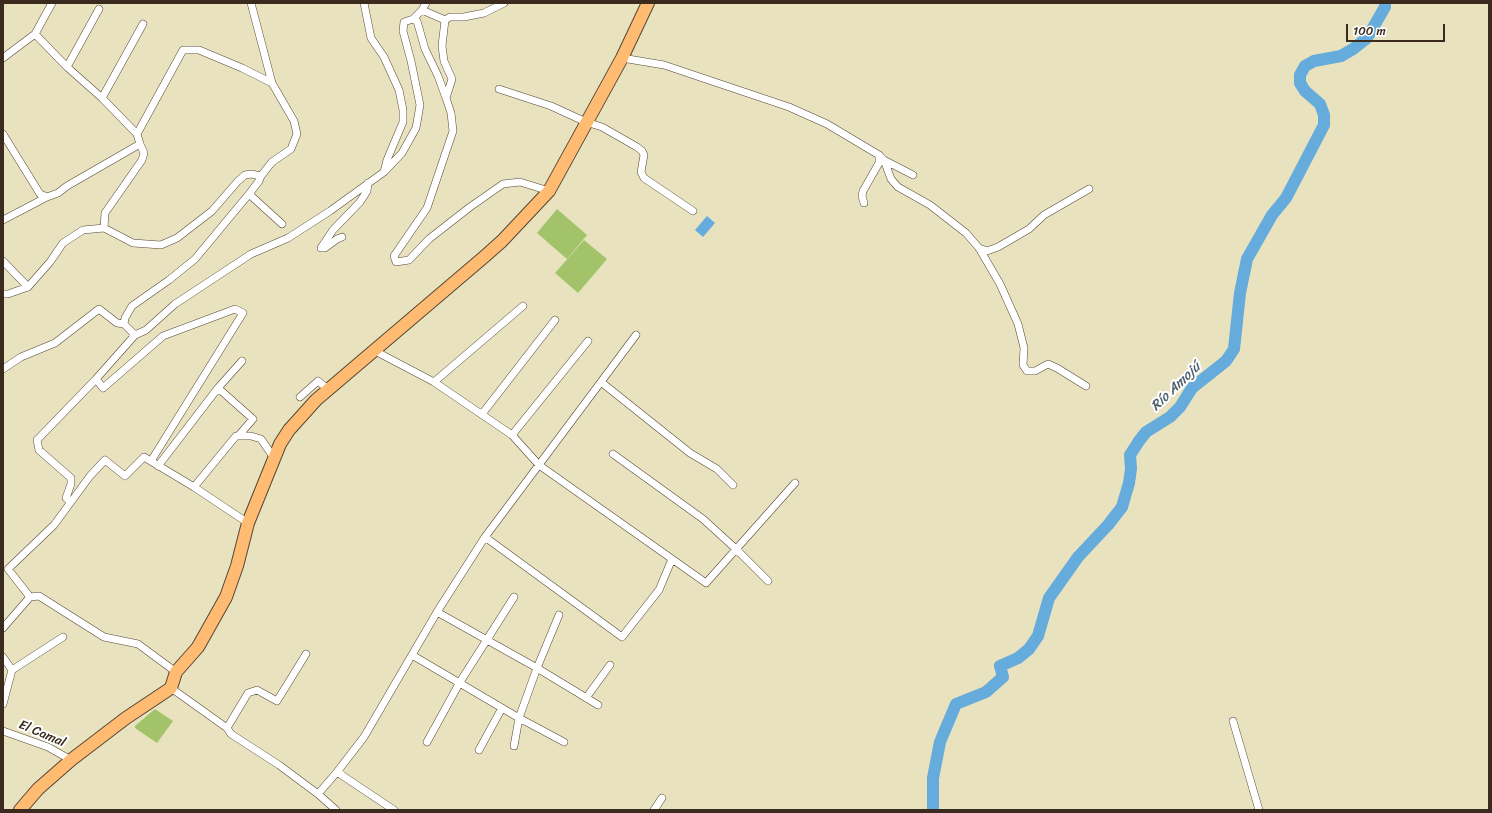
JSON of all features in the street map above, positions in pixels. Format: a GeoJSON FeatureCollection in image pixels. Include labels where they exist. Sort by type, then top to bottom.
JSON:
{"type":"FeatureCollection","features":[{"type":"Feature","properties":{"kind":"highway"},"geometry":{"type":"LineString","coordinates":[[20,810],[38,789],[70,760],[126,718],[171,688],[176,672],[198,647],[226,597],[237,566],[248,523],[280,444],[289,430],[306,410],[328,390],[502,241],[549,191],[622,58],[648,3]]}},
{"type":"Feature","properties":{"kind":"street"},"geometry":{"type":"LineString","coordinates":[[3,58],[35,34],[52,3]]}},
{"type":"Feature","properties":{"kind":"street"},"geometry":{"type":"LineString","coordinates":[[124,324],[124,318],[132,306],[169,280],[195,259],[249,194],[272,162],[291,149],[297,134],[294,121],[272,83],[251,3]]}},
{"type":"Feature","properties":{"kind":"street"},"geometry":{"type":"LineString","coordinates":[[364,3],[371,38],[384,57],[399,90],[403,110],[403,122],[387,160],[384,172]]}},
{"type":"Feature","properties":{"kind":"street"},"geometry":{"type":"LineString","coordinates":[[248,523],[194,487],[144,457],[125,476],[105,460],[90,476],[70,502],[66,498],[71,484],[71,478],[39,450],[37,440],[136,335],[146,330],[175,304],[251,254],[288,238],[330,211],[384,172],[402,153],[416,128],[420,105],[403,31],[404,22],[413,19],[422,10],[426,3]]}},
{"type":"Feature","properties":{"kind":"street"},"geometry":{"type":"LineString","coordinates":[[445,20],[450,17],[464,17],[484,13],[504,3]]}},
{"type":"Feature","properties":{"kind":"street"},"geometry":{"type":"LineString","coordinates":[[68,67],[99,9]]}},
{"type":"Feature","properties":{"kind":"street"},"geometry":{"type":"LineString","coordinates":[[422,10],[445,20]]}},
{"type":"Feature","properties":{"kind":"street"},"geometry":{"type":"LineString","coordinates":[[413,19],[417,20],[425,49],[438,76],[446,98],[451,114],[453,131],[427,208],[394,256],[396,262],[409,260],[430,239],[470,207],[503,184],[520,182],[549,191]]}},
{"type":"Feature","properties":{"kind":"street"},"geometry":{"type":"LineString","coordinates":[[445,20],[442,46],[444,61],[452,79],[446,98]]}},
{"type":"Feature","properties":{"kind":"street"},"geometry":{"type":"LineString","coordinates":[[102,98],[143,24]]}},
{"type":"Feature","properties":{"kind":"street"},"geometry":{"type":"LineString","coordinates":[[35,34],[138,134],[144,153],[142,160],[105,212],[104,228]]}},
{"type":"Feature","properties":{"kind":"street"},"geometry":{"type":"LineString","coordinates":[[138,134],[183,50],[199,50],[242,68],[272,83]]}},
{"type":"Feature","properties":{"kind":"street"},"geometry":{"type":"LineString","coordinates":[[622,58],[664,65],[789,107],[827,124],[913,175]]}},
{"type":"Feature","properties":{"kind":"street"},"geometry":{"type":"LineString","coordinates":[[499,89],[551,106],[586,122],[602,127],[640,149],[644,155],[641,172],[644,178],[693,211]]}},
{"type":"Feature","properties":{"kind":"street"},"geometry":{"type":"LineString","coordinates":[[3,134],[40,194],[47,197]]}},
{"type":"Feature","properties":{"kind":"street"},"geometry":{"type":"LineString","coordinates":[[3,220],[47,197],[58,193],[67,186],[140,144]]}},
{"type":"Feature","properties":{"kind":"street"},"geometry":{"type":"LineString","coordinates":[[864,203],[862,196],[863,191],[881,157]]}},
{"type":"Feature","properties":{"kind":"street"},"geometry":{"type":"LineString","coordinates":[[881,157],[891,179],[898,187],[930,206],[966,233],[978,248],[1000,284],[1018,324],[1024,348],[1023,365],[1027,371],[1035,371],[1048,364],[1086,386]]}},
{"type":"Feature","properties":{"kind":"street"},"geometry":{"type":"LineString","coordinates":[[3,294],[8,294],[28,287],[50,262],[63,244],[83,230],[104,228],[133,243],[161,245],[177,238],[212,211],[245,175],[251,174],[261,176]]}},
{"type":"Feature","properties":{"kind":"street"},"geometry":{"type":"LineString","coordinates":[[342,237],[325,248],[321,248],[333,230],[360,202],[367,191],[368,183]]}},
{"type":"Feature","properties":{"kind":"street"},"geometry":{"type":"LineString","coordinates":[[978,248],[987,251],[998,247],[1029,229],[1044,215],[1088,189]]}},
{"type":"Feature","properties":{"kind":"street"},"geometry":{"type":"LineString","coordinates":[[249,194],[282,224]]}},
{"type":"Feature","properties":{"kind":"street"},"geometry":{"type":"LineString","coordinates":[[3,261],[28,287]]}},
{"type":"Feature","properties":{"kind":"street"},"geometry":{"type":"LineString","coordinates":[[434,382],[523,306]]}},
{"type":"Feature","properties":{"kind":"street"},"geometry":{"type":"LineString","coordinates":[[3,369],[21,357],[55,343],[99,309],[117,323],[124,324],[136,335]]}},
{"type":"Feature","properties":{"kind":"street"},"geometry":{"type":"LineString","coordinates":[[96,379],[103,388],[163,336],[235,309],[243,313],[151,461]]}},
{"type":"Feature","properties":{"kind":"street"},"geometry":{"type":"LineString","coordinates":[[482,414],[555,320]]}},
{"type":"Feature","properties":{"kind":"street"},"geometry":{"type":"LineString","coordinates":[[318,794],[364,737],[437,612],[485,537],[636,335]]}},
{"type":"Feature","properties":{"kind":"street"},"geometry":{"type":"LineString","coordinates":[[512,435],[588,341]]}},
{"type":"Feature","properties":{"kind":"street"},"geometry":{"type":"LineString","coordinates":[[375,351],[434,382],[512,435],[539,465],[706,583],[795,483]]}},
{"type":"Feature","properties":{"kind":"street"},"geometry":{"type":"LineString","coordinates":[[158,466],[218,388],[242,361]]}},
{"type":"Feature","properties":{"kind":"street"},"geometry":{"type":"LineString","coordinates":[[300,397],[318,381],[328,390]]}},
{"type":"Feature","properties":{"kind":"street"},"geometry":{"type":"LineString","coordinates":[[600,382],[690,453],[717,469],[733,484]]}},
{"type":"Feature","properties":{"kind":"street"},"geometry":{"type":"LineString","coordinates":[[194,487],[230,441],[239,435],[253,419],[218,388]]}},
{"type":"Feature","properties":{"kind":"street"},"geometry":{"type":"LineString","coordinates":[[239,435],[261,439],[274,458]]}},
{"type":"Feature","properties":{"kind":"street"},"geometry":{"type":"LineString","coordinates":[[613,454],[703,520],[736,549],[768,581]]}},
{"type":"Feature","properties":{"kind":"street"},"geometry":{"type":"LineString","coordinates":[[30,597],[6,572],[54,525],[90,476]]}},
{"type":"Feature","properties":{"kind":"street"},"geometry":{"type":"LineString","coordinates":[[485,537],[622,637],[660,590],[672,559]]}},
{"type":"Feature","properties":{"kind":"street"},"geometry":{"type":"LineString","coordinates":[[3,628],[30,597],[39,596],[104,637],[138,644],[176,672]]}},
{"type":"Feature","properties":{"kind":"street"},"geometry":{"type":"LineString","coordinates":[[427,742],[460,682],[514,597]]}},
{"type":"Feature","properties":{"kind":"street"},"geometry":{"type":"LineString","coordinates":[[437,612],[537,668],[598,705]]}},
{"type":"Feature","properties":{"kind":"street"},"geometry":{"type":"LineString","coordinates":[[514,746],[519,718],[537,668],[559,615]]}},
{"type":"Feature","properties":{"kind":"street"},"geometry":{"type":"LineString","coordinates":[[3,704],[12,670],[63,636]]}},
{"type":"Feature","properties":{"kind":"street"},"geometry":{"type":"LineString","coordinates":[[227,728],[248,693],[257,690],[277,701],[306,654]]}},
{"type":"Feature","properties":{"kind":"street"},"geometry":{"type":"LineString","coordinates":[[412,655],[519,718],[564,742]]}},
{"type":"Feature","properties":{"kind":"street"},"geometry":{"type":"LineString","coordinates":[[3,656],[12,670]]}},
{"type":"Feature","properties":{"kind":"street"},"geometry":{"type":"LineString","coordinates":[[586,698],[610,665]]}},
{"type":"Feature","properties":{"kind":"street"},"geometry":{"type":"LineString","coordinates":[[171,688],[227,728],[231,734],[279,765],[318,794],[336,810]]}},
{"type":"Feature","properties":{"kind":"street"},"geometry":{"type":"LineString","coordinates":[[479,750],[502,708]]}},
{"type":"Feature","properties":{"kind":"street"},"geometry":{"type":"LineString","coordinates":[[1233,721],[1259,810]]}},
{"type":"Feature","properties":{"kind":"street","name":"El Camal"},"geometry":{"type":"LineString","coordinates":[[3,731],[48,747],[70,760]]}},
{"type":"Feature","properties":{"kind":"street"},"geometry":{"type":"LineString","coordinates":[[337,772],[394,810]]}},
{"type":"Feature","properties":{"kind":"street"},"geometry":{"type":"LineString","coordinates":[[654,810],[662,798]]}},
{"type":"Feature","properties":{"kind":"green space"},"geometry":{"type":"Polygon","coordinates":[[[557,209],[587,235],[567,259],[537,233],[557,209]]]}},
{"type":"Feature","properties":{"kind":"green space"},"geometry":{"type":"Polygon","coordinates":[[[584,240],[607,259],[578,293],[555,273],[584,240]]]}},
{"type":"Feature","properties":{"kind":"green space"},"geometry":{"type":"Polygon","coordinates":[[[155,709],[173,721],[157,743],[135,728],[135,726],[155,709]]]}},
{"type":"Feature","properties":{"kind":"water"},"geometry":{"type":"Polygon","coordinates":[[[707,216],[715,223],[703,237],[695,230],[707,216]]]}},
{"type":"Feature","properties":{"kind":"waterway","name":"Río Amojú"},"geometry":{"type":"LineString","coordinates":[[933,810],[933,778],[940,742],[956,704],[986,692],[1003,677],[1000,666],[1018,658],[1029,649],[1038,636],[1049,598],[1078,557],[1108,525],[1122,507],[1129,483],[1131,469],[1130,455],[1139,441],[1146,432],[1170,417],[1180,407],[1192,388],[1226,361],[1234,349],[1240,293],[1247,259],[1272,215],[1286,198],[1324,125],[1324,115],[1320,104],[1305,91],[1300,83],[1300,75],[1305,66],[1314,61],[1341,56],[1367,38],[1385,7],[1385,3]]}}]}
